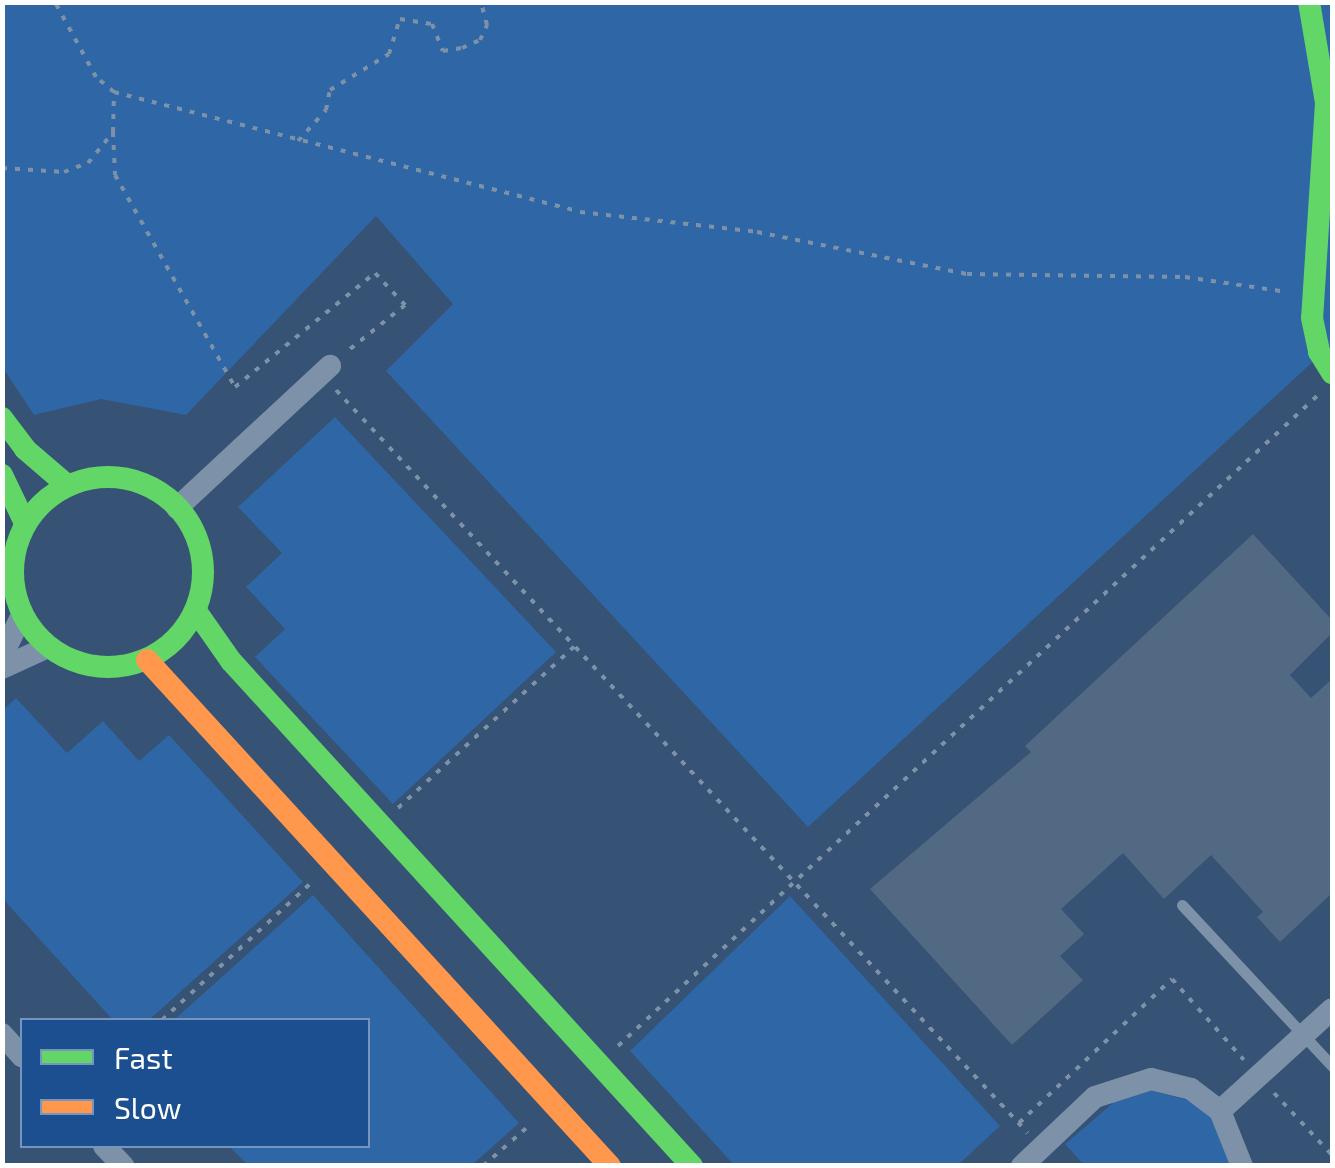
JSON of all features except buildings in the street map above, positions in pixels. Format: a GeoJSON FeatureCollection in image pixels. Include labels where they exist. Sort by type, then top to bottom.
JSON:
{"type":"FeatureCollection","features":[{"type":"Feature","properties":{"kind":"street"},"geometry":{"type":"LineString","coordinates":[[1309,2],[1326,103],[1313,296],[1314,339],[1332,373]]}},
{"type":"Feature","properties":{"kind":"street"},"geometry":{"type":"LineString","coordinates":[[177,508],[325,370]]}},
{"type":"Feature","properties":{"kind":"street"},"geometry":{"type":"LineString","coordinates":[[2,418],[24,449],[67,485]]}},
{"type":"Feature","properties":{"kind":"street"},"geometry":{"type":"LineString","coordinates":[[2,475],[25,523]]}},
{"type":"Feature","properties":{"kind":"street"},"geometry":{"type":"LineString","coordinates":[[99,476],[132,479],[177,508],[200,546],[204,579],[196,611],[167,648],[147,660],[96,667],[48,647],[22,615],[13,585],[14,553],[25,523],[67,485],[99,476]]}},
{"type":"Feature","properties":{"kind":"street"},"geometry":{"type":"LineString","coordinates":[[196,611],[231,660],[692,1166]]}},
{"type":"Feature","properties":{"kind":"street"},"geometry":{"type":"LineString","coordinates":[[2,656],[22,615]]}},
{"type":"Feature","properties":{"kind":"street"},"geometry":{"type":"LineString","coordinates":[[2,668],[48,647]]}},
{"type":"Feature","properties":{"kind":"street"},"geometry":{"type":"LineString","coordinates":[[147,660],[610,1166]]}},
{"type":"Feature","properties":{"kind":"street"},"geometry":{"type":"LineString","coordinates":[[1220,1111],[1332,1009]]}},
{"type":"Feature","properties":{"kind":"street"},"geometry":{"type":"LineString","coordinates":[[2,1034],[20,1054]]}},
{"type":"Feature","properties":{"kind":"street"},"geometry":{"type":"LineString","coordinates":[[1022,1166],[1096,1098],[1120,1084],[1150,1080],[1191,1089],[1220,1111],[1242,1166]]}},
{"type":"Feature","properties":{"kind":"lane"},"geometry":{"type":"LineString","coordinates":[[1182,905],[1332,1066]]}},
{"type":"Feature","properties":{"kind":"path"},"geometry":{"type":"LineString","coordinates":[[55,2],[96,77],[114,92],[580,212],[757,232],[968,274],[1186,277],[1313,296]]}},
{"type":"Feature","properties":{"kind":"path"},"geometry":{"type":"LineString","coordinates":[[298,142],[326,110],[330,90],[388,54],[400,20],[432,24],[442,50],[462,48],[480,40],[488,25],[480,2]]}},
{"type":"Feature","properties":{"kind":"path"},"geometry":{"type":"LineString","coordinates":[[114,92],[115,175],[236,387],[375,273],[405,305],[325,370],[575,646],[1042,1148]]}},
{"type":"Feature","properties":{"kind":"path"},"geometry":{"type":"LineString","coordinates":[[2,168],[64,172],[88,163],[113,132]]}},
{"type":"Feature","properties":{"kind":"path"},"geometry":{"type":"LineString","coordinates":[[618,1047],[1332,382]]}},
{"type":"Feature","properties":{"kind":"path"},"geometry":{"type":"LineString","coordinates":[[380,825],[575,646]]}},
{"type":"Feature","properties":{"kind":"path"},"geometry":{"type":"LineString","coordinates":[[164,1018],[311,883]]}},
{"type":"Feature","properties":{"kind":"path"},"geometry":{"type":"LineString","coordinates":[[1019,1123],[1172,979],[1332,1155]]}},
{"type":"Feature","properties":{"kind":"path"},"geometry":{"type":"LineString","coordinates":[[483,1166],[531,1124]]}},
{"type":"Feature","properties":{"kind":"shaded area"},"geometry":{"type":"Polygon","coordinates":[[[2,3],[1332,3],[1332,344],[808,827],[386,371],[453,304],[376,216],[186,415],[101,399],[34,415],[3,368],[2,3]]]}},
{"type":"Feature","properties":{"kind":"shaded area"},"geometry":{"type":"Polygon","coordinates":[[[335,417],[556,652],[393,804],[255,657],[285,629],[246,587],[282,553],[238,507],[335,417]]]}},
{"type":"Feature","properties":{"kind":"shaded area"},"geometry":{"type":"Polygon","coordinates":[[[16,698],[67,753],[103,721],[139,761],[169,735],[303,882],[151,1018],[111,1018],[3,899],[3,710],[16,698]]]}},
{"type":"Feature","properties":{"kind":"shaded area"},"geometry":{"type":"Polygon","coordinates":[[[313,895],[519,1123],[472,1165],[248,1165],[231,1148],[370,1148],[370,1018],[176,1018],[313,895]]]}},
{"type":"Feature","properties":{"kind":"shaded area"},"geometry":{"type":"Polygon","coordinates":[[[790,896],[1000,1126],[958,1165],[734,1165],[630,1051],[790,896]]]}},
{"type":"Feature","properties":{"kind":"shaded area"},"geometry":{"type":"Polygon","coordinates":[[[1149,1090],[1199,1103],[1221,1127],[1230,1165],[1084,1165],[1065,1144],[1120,1097],[1149,1090]]]}},
{"type":"Feature","properties":{"kind":"traffic: fast"},"geometry":{"type":"LineString","coordinates":[[1309,2],[1326,103],[1312,318],[1319,352],[1332,373]]}},
{"type":"Feature","properties":{"kind":"traffic: fast"},"geometry":{"type":"LineString","coordinates":[[2,418],[25,449],[67,485]]}},
{"type":"Feature","properties":{"kind":"traffic: fast"},"geometry":{"type":"LineString","coordinates":[[2,475],[25,523]]}},
{"type":"Feature","properties":{"kind":"traffic: fast"},"geometry":{"type":"LineString","coordinates":[[108,477],[144,484],[175,505],[196,536],[203,572],[196,608],[175,639],[144,660],[108,667],[72,660],[41,639],[20,608],[13,572],[20,536],[41,505],[72,484],[108,477]]}},
{"type":"Feature","properties":{"kind":"traffic: fast"},"geometry":{"type":"LineString","coordinates":[[196,611],[231,661],[692,1166]]}},
{"type":"Feature","properties":{"kind":"traffic: slow"},"geometry":{"type":"LineString","coordinates":[[147,660],[610,1166]]}}]}
